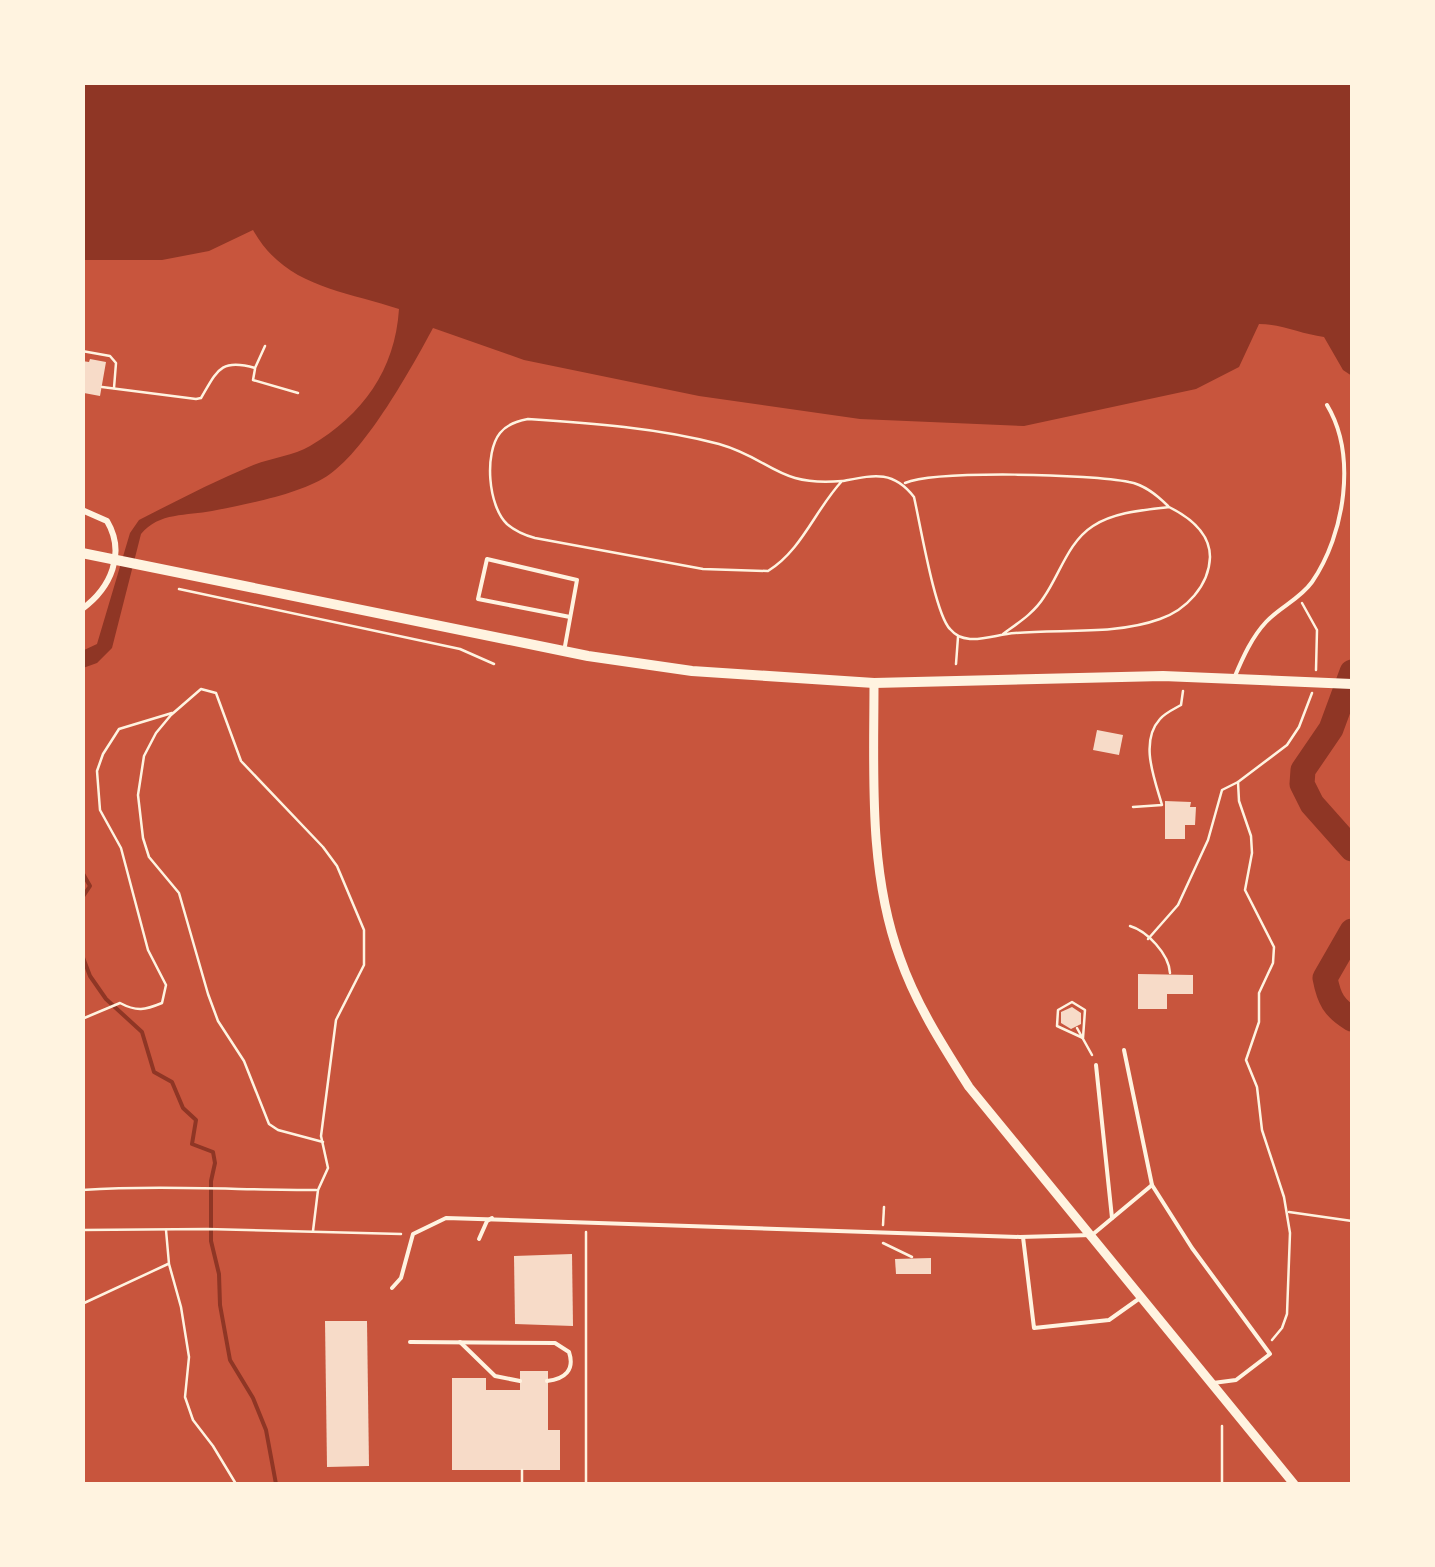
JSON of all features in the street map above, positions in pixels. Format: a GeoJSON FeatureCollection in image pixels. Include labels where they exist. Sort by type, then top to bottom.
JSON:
{"type":"FeatureCollection","features":[{"type":"Feature","properties":{"kind":"main road"},"geometry":{"type":"LineString","coordinates":[[82,553],[564,651],[692,671],[874,683],[1234,677],[1352,684]]}},
{"type":"Feature","properties":{"kind":"street"},"geometry":{"type":"LineString","coordinates":[[82,510],[107,521],[117,551],[103,590],[82,610]]}},
{"type":"Feature","properties":{"kind":"street"},"geometry":{"type":"LineString","coordinates":[[874,683],[878,862],[900,960],[926,1015],[969,1086],[1294,1484]]}},
{"type":"Feature","properties":{"kind":"lane"},"geometry":{"type":"LineString","coordinates":[[1234,677],[1246,650],[1266,622],[1298,598],[1313,580],[1340,519],[1342,442],[1327,405]]}},
{"type":"Feature","properties":{"kind":"lane"},"geometry":{"type":"LineString","coordinates":[[564,651],[577,580],[487,559],[478,599],[570,617]]}},
{"type":"Feature","properties":{"kind":"lane"},"geometry":{"type":"LineString","coordinates":[[1124,1050],[1152,1185],[1192,1248],[1270,1354],[1236,1380],[1213,1383]]}},
{"type":"Feature","properties":{"kind":"lane"},"geometry":{"type":"LineString","coordinates":[[1096,1066],[1112,1218]]}},
{"type":"Feature","properties":{"kind":"lane"},"geometry":{"type":"LineString","coordinates":[[392,1288],[401,1278],[413,1234],[446,1218],[1092,1235],[1152,1185]]}},
{"type":"Feature","properties":{"kind":"lane"},"geometry":{"type":"LineString","coordinates":[[478,1239],[492,1218]]}},
{"type":"Feature","properties":{"kind":"lane"},"geometry":{"type":"LineString","coordinates":[[1023,1236],[1034,1328],[1109,1320],[1142,1297]]}},
{"type":"Feature","properties":{"kind":"lane"},"geometry":{"type":"LineString","coordinates":[[410,1342],[555,1342],[569,1352],[570,1367],[567,1375],[547,1381]]}},
{"type":"Feature","properties":{"kind":"lane"},"geometry":{"type":"LineString","coordinates":[[460,1342],[495,1376],[520,1381]]}},
{"type":"Feature","properties":{"kind":"path"},"geometry":{"type":"LineString","coordinates":[[266,346],[253,380],[298,393]]}},
{"type":"Feature","properties":{"kind":"path"},"geometry":{"type":"LineString","coordinates":[[82,350],[110,356],[116,362],[114,388]]}},
{"type":"Feature","properties":{"kind":"path"},"geometry":{"type":"LineString","coordinates":[[102,386],[196,399],[201,398],[212,376],[223,366],[255,368]]}},
{"type":"Feature","properties":{"kind":"path"},"geometry":{"type":"LineString","coordinates":[[842,481],[782,562],[768,571],[743,572],[666,564],[520,533],[497,512],[491,476],[496,438],[504,428],[528,419],[594,424],[698,440],[742,452],[786,478],[824,483],[878,476],[904,484],[928,478],[1011,476],[1111,480],[1144,487],[1198,526],[1206,537],[1210,554],[1208,574],[1186,604],[1163,618],[1134,626],[1003,634],[974,640],[958,637],[946,626],[914,497],[904,484]]}},
{"type":"Feature","properties":{"kind":"path"},"geometry":{"type":"LineString","coordinates":[[1003,634],[1044,598],[1080,536],[1095,524],[1169,506]]}},
{"type":"Feature","properties":{"kind":"path"},"geometry":{"type":"LineString","coordinates":[[179,590],[460,649],[494,664]]}},
{"type":"Feature","properties":{"kind":"path"},"geometry":{"type":"LineString","coordinates":[[1148,938],[1178,905],[1208,840],[1222,790],[1287,745],[1299,727],[1312,696],[1318,659],[1317,630],[1307,607],[1298,598]]}},
{"type":"Feature","properties":{"kind":"path"},"geometry":{"type":"LineString","coordinates":[[956,664],[958,637]]}},
{"type":"Feature","properties":{"kind":"path"},"geometry":{"type":"LineString","coordinates":[[313,1231],[318,1190],[328,1168],[322,1142],[336,1020],[364,965],[366,950],[359,915],[324,847],[241,761],[216,693],[201,689],[173,713],[144,756],[139,823],[149,857],[179,892],[218,1021],[244,1061],[269,1124],[322,1142]]}},
{"type":"Feature","properties":{"kind":"path"},"geometry":{"type":"LineString","coordinates":[[1133,806],[1162,805],[1152,771],[1151,740],[1159,720],[1181,705],[1184,691]]}},
{"type":"Feature","properties":{"kind":"path"},"geometry":{"type":"LineString","coordinates":[[82,1018],[117,1004],[137,1011],[162,1003],[166,985],[148,950],[122,848],[100,810],[97,771],[119,729],[173,713]]}},
{"type":"Feature","properties":{"kind":"path"},"geometry":{"type":"LineString","coordinates":[[1238,782],[1252,854],[1245,890],[1274,947],[1273,963],[1259,993],[1258,1022],[1246,1060],[1257,1087],[1262,1130],[1290,1233],[1286,1314],[1278,1333]]}},
{"type":"Feature","properties":{"kind":"path"},"geometry":{"type":"LineString","coordinates":[[1130,926],[1140,929],[1168,959],[1170,973]]}},
{"type":"Feature","properties":{"kind":"path"},"geometry":{"type":"LineString","coordinates":[[1072,1002],[1086,1010],[1082,1038],[1058,1026],[1058,1010],[1072,1002]]}},
{"type":"Feature","properties":{"kind":"path"},"geometry":{"type":"LineString","coordinates":[[1077,1028],[1096,1066]]}},
{"type":"Feature","properties":{"kind":"path"},"geometry":{"type":"LineString","coordinates":[[82,1190],[318,1190]]}},
{"type":"Feature","properties":{"kind":"path"},"geometry":{"type":"LineString","coordinates":[[1287,1212],[1352,1221]]}},
{"type":"Feature","properties":{"kind":"path"},"geometry":{"type":"LineString","coordinates":[[586,1221],[586,1484]]}},
{"type":"Feature","properties":{"kind":"path"},"geometry":{"type":"LineString","coordinates":[[166,1228],[169,1264],[189,1357],[185,1397],[193,1420],[236,1484]]}},
{"type":"Feature","properties":{"kind":"path"},"geometry":{"type":"LineString","coordinates":[[82,1230],[206,1228],[413,1234]]}},
{"type":"Feature","properties":{"kind":"path"},"geometry":{"type":"LineString","coordinates":[[82,1304],[169,1264]]}},
{"type":"Feature","properties":{"kind":"path"},"geometry":{"type":"LineString","coordinates":[[1222,1426],[1222,1484]]}},
{"type":"Feature","properties":{"kind":"path"},"geometry":{"type":"LineString","coordinates":[[522,1470],[522,1484]]}},
{"type":"Feature","properties":{"kind":"path"},"geometry":{"type":"LineString","coordinates":[[497,1484],[579,1484]]}},
{"type":"Feature","properties":{"kind":"shaded area"},"geometry":{"type":"Polygon","coordinates":[[[83,83],[1352,83],[1352,376],[1343,370],[1324,337],[1259,324],[1239,367],[1196,389],[1024,426],[860,419],[699,396],[524,360],[433,328],[373,427],[330,474],[274,497],[174,516],[148,527],[141,534],[112,648],[97,663],[83,668],[82,651],[97,644],[130,533],[139,520],[209,485],[303,449],[329,434],[373,389],[391,352],[399,309],[336,291],[298,275],[266,249],[253,230],[209,251],[162,260],[83,260],[83,83]]]}},
{"type":"Feature","properties":{"kind":"building"},"geometry":{"type":"Polygon","coordinates":[[[82,361],[106,362],[100,396],[84,393],[82,389],[82,361]]]}},
{"type":"Feature","properties":{"kind":"building"},"geometry":{"type":"Polygon","coordinates":[[[1097,730],[1123,735],[1119,755],[1093,750],[1097,730]]]}},
{"type":"Feature","properties":{"kind":"building"},"geometry":{"type":"Polygon","coordinates":[[[1165,801],[1191,802],[1190,807],[1196,807],[1195,825],[1185,825],[1185,839],[1165,839],[1165,801]]]}},
{"type":"Feature","properties":{"kind":"building"},"geometry":{"type":"Polygon","coordinates":[[[1138,974],[1193,975],[1193,994],[1167,994],[1167,1009],[1138,1009],[1138,974]]]}},
{"type":"Feature","properties":{"kind":"building"},"geometry":{"type":"Polygon","coordinates":[[[1072,1007],[1081,1013],[1081,1024],[1071,1029],[1061,1023],[1061,1012],[1072,1007]]]}},
{"type":"Feature","properties":{"kind":"building"},"geometry":{"type":"Polygon","coordinates":[[[572,1254],[573,1326],[515,1324],[514,1256],[572,1254]]]}},
{"type":"Feature","properties":{"kind":"building"},"geometry":{"type":"Polygon","coordinates":[[[931,1258],[931,1274],[896,1274],[895,1259],[931,1258]]]}},
{"type":"Feature","properties":{"kind":"building"},"geometry":{"type":"Polygon","coordinates":[[[325,1321],[367,1321],[369,1466],[327,1467],[325,1321]]]}},
{"type":"Feature","properties":{"kind":"building"},"geometry":{"type":"Polygon","coordinates":[[[520,1371],[548,1371],[548,1430],[560,1430],[560,1470],[452,1470],[452,1378],[486,1378],[486,1390],[520,1390],[520,1371]]]}},
{"type":"Feature","properties":{"kind":"waterway"},"geometry":{"type":"LineString","coordinates":[[1352,672],[1331,729],[1303,770],[1302,784],[1312,804],[1352,849]]}},
{"type":"Feature","properties":{"kind":"waterway"},"geometry":{"type":"LineString","coordinates":[[82,872],[90,886],[82,898]]}},
{"type":"Feature","properties":{"kind":"waterway"},"geometry":{"type":"LineString","coordinates":[[1352,931],[1325,978],[1333,1002],[1352,1019]]}},
{"type":"Feature","properties":{"kind":"waterway"},"geometry":{"type":"LineString","coordinates":[[82,955],[90,976],[106,999],[142,1032],[154,1072],[172,1082],[183,1108],[196,1120],[192,1144],[213,1152],[211,1241],[230,1360],[253,1398],[266,1430],[276,1484]]}}]}
